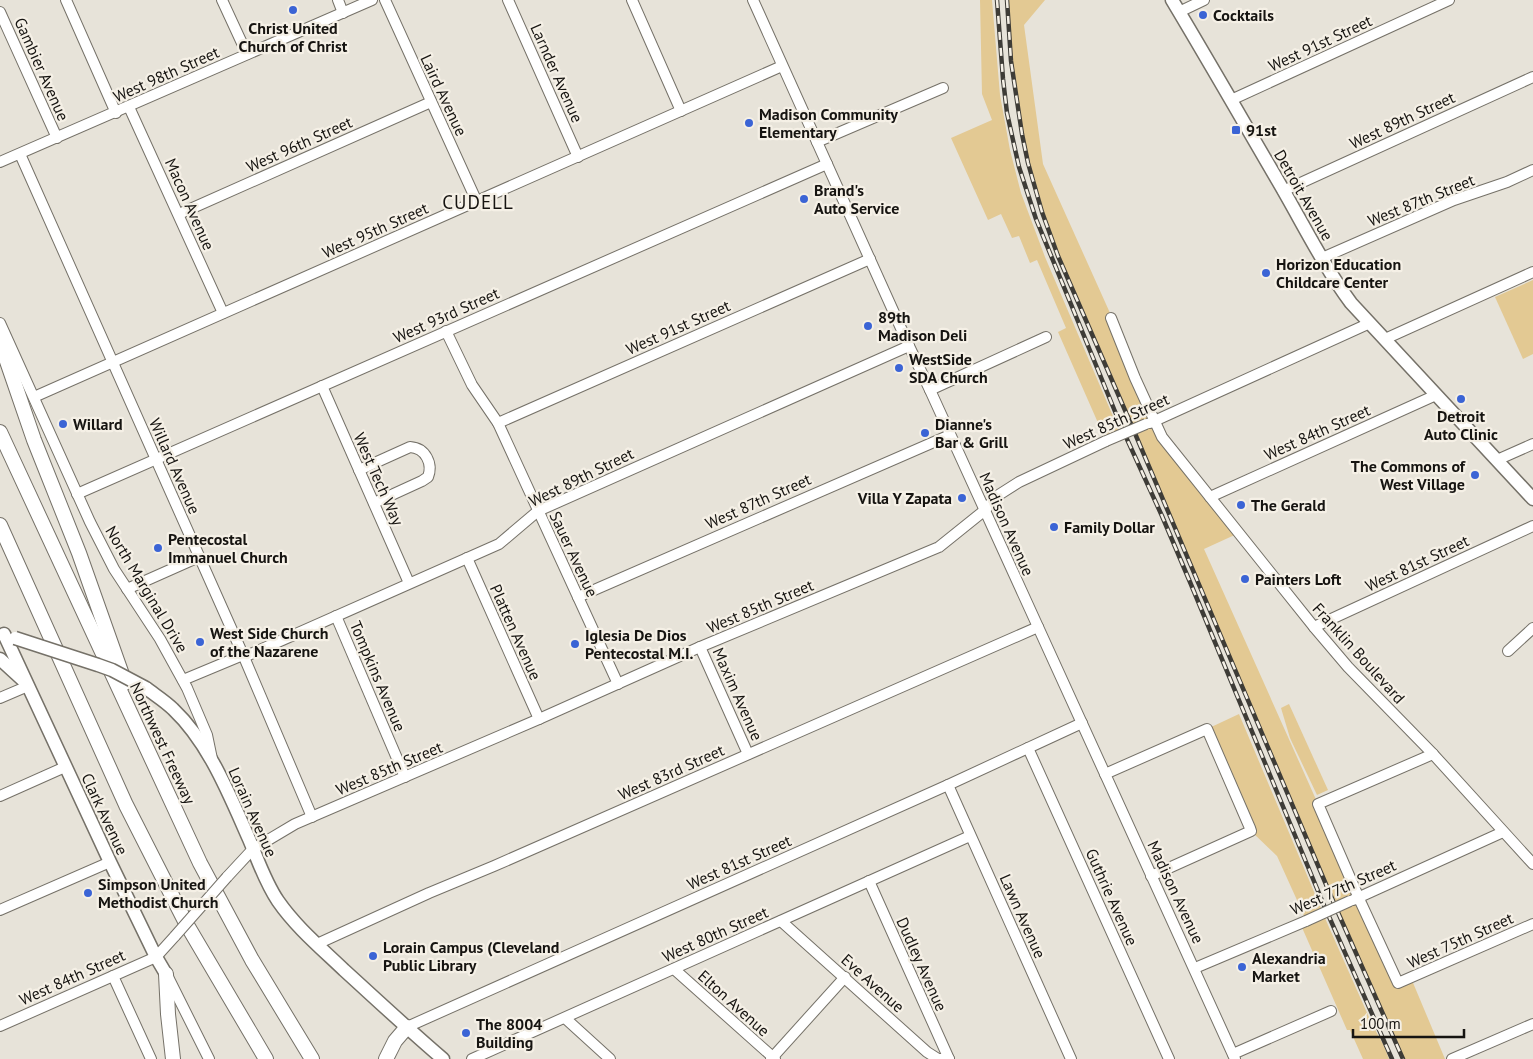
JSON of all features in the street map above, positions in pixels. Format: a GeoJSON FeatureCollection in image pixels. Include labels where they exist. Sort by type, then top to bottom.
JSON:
{"type":"FeatureCollection","features":[{"type":"Feature","properties":{"kind":"highway"},"geometry":{"type":"LineString","coordinates":[[0,341],[34,440],[80,553],[152,760]]}},
{"type":"Feature","properties":{"kind":"highway","name":"Northwest Freeway"},"geometry":{"type":"LineString","coordinates":[[0,432],[205,872],[252,960],[312,1059]]}},
{"type":"Feature","properties":{"kind":"highway"},"geometry":{"type":"LineString","coordinates":[[0,525],[135,822],[187,925],[266,1059]]}},
{"type":"Feature","properties":{"kind":"highway"},"geometry":{"type":"LineString","coordinates":[[0,541],[31,594]]}},
{"type":"Feature","properties":{"kind":"highway"},"geometry":{"type":"LineString","coordinates":[[166,974],[173,1059]]}},
{"type":"Feature","properties":{"kind":"highway"},"geometry":{"type":"LineString","coordinates":[[386,1059],[395,1041],[407,1027]]}},
{"type":"Feature","properties":{"kind":"main road","name":"Detroit Avenue"},"geometry":{"type":"LineString","coordinates":[[1172,0],[1322,258],[1351,303],[1533,498]]}},
{"type":"Feature","properties":{"kind":"main road","name":"Clark Avenue"},"geometry":{"type":"LineString","coordinates":[[5,632],[28,686],[110,862],[166,974]]}},
{"type":"Feature","properties":{"kind":"main road","name":"Lorain Avenue"},"geometry":{"type":"LineString","coordinates":[[5,632],[105,668],[146,688],[172,708],[192,730],[213,762],[267,884],[294,922],[442,1059]]}},
{"type":"Feature","properties":{"kind":"main road"},"geometry":{"type":"LineString","coordinates":[[0,659],[28,686]]}},
{"type":"Feature","properties":{"kind":"street"},"geometry":{"type":"LineString","coordinates":[[66,0],[116,113]]}},
{"type":"Feature","properties":{"kind":"street"},"geometry":{"type":"LineString","coordinates":[[222,0],[247,54]]}},
{"type":"Feature","properties":{"kind":"street"},"geometry":{"type":"LineString","coordinates":[[338,0],[344,13]]}},
{"type":"Feature","properties":{"kind":"street","name":"West 98th Street"},"geometry":{"type":"LineString","coordinates":[[0,162],[372,0]]}},
{"type":"Feature","properties":{"kind":"street","name":"Laird Avenue"},"geometry":{"type":"LineString","coordinates":[[385,0],[477,202]]}},
{"type":"Feature","properties":{"kind":"street","name":"Larnder Avenue"},"geometry":{"type":"LineString","coordinates":[[508,0],[578,157]]}},
{"type":"Feature","properties":{"kind":"street"},"geometry":{"type":"LineString","coordinates":[[632,0],[681,111]]}},
{"type":"Feature","properties":{"kind":"street","name":"Madison Avenue"},"geometry":{"type":"LineString","coordinates":[[753,0],[1234,1057]]}},
{"type":"Feature","properties":{"kind":"street"},"geometry":{"type":"LineString","coordinates":[[1178,12],[1204,0]]}},
{"type":"Feature","properties":{"kind":"street","name":"West 91st Street"},"geometry":{"type":"LineString","coordinates":[[1231,100],[1449,0]]}},
{"type":"Feature","properties":{"kind":"street","name":"Gambier Avenue"},"geometry":{"type":"LineString","coordinates":[[0,12],[57,138]]}},
{"type":"Feature","properties":{"kind":"street","name":"West 95th Street"},"geometry":{"type":"LineString","coordinates":[[34,397],[782,66]]}},
{"type":"Feature","properties":{"kind":"street","name":"West 89th Street"},"geometry":{"type":"LineString","coordinates":[[1283,191],[1533,77]]}},
{"type":"Feature","properties":{"kind":"street"},"geometry":{"type":"LineString","coordinates":[[817,142],[943,88]]}},
{"type":"Feature","properties":{"kind":"street","name":"West 96th Street"},"geometry":{"type":"LineString","coordinates":[[179,214],[431,102]]}},
{"type":"Feature","properties":{"kind":"street","name":"Macon Avenue"},"geometry":{"type":"LineString","coordinates":[[129,107],[223,313]]}},
{"type":"Feature","properties":{"kind":"street","name":"Willard Avenue"},"geometry":{"type":"LineString","coordinates":[[20,154],[243,656],[312,817]]}},
{"type":"Feature","properties":{"kind":"street","name":"West 93rd Street"},"geometry":{"type":"LineString","coordinates":[[77,494],[826,164]]}},
{"type":"Feature","properties":{"kind":"street","name":"West 87th Street"},"geometry":{"type":"LineString","coordinates":[[1322,258],[1454,200],[1507,182],[1533,170]]}},
{"type":"Feature","properties":{"kind":"street","name":"West 91st Street"},"geometry":{"type":"LineString","coordinates":[[498,422],[870,259]]}},
{"type":"Feature","properties":{"kind":"street"},"geometry":{"type":"LineString","coordinates":[[1385,339],[1533,272]]}},
{"type":"Feature","properties":{"kind":"street","name":"Franklin Boulevard"},"geometry":{"type":"LineString","coordinates":[[1111,318],[1150,422],[1348,667],[1433,754],[1503,832],[1529,852],[1533,864]]}},
{"type":"Feature","properties":{"kind":"street","name":"North Marginal Drive"},"geometry":{"type":"LineString","coordinates":[[0,323],[77,494],[114,569],[160,640],[183,680],[208,736],[213,762]]}},
{"type":"Feature","properties":{"kind":"street","name":"West 85th Street"},"geometry":{"type":"LineString","coordinates":[[156,957],[253,849],[295,824],[539,719],[700,647],[939,547],[985,510],[997,496],[1019,482],[1106,441],[1370,324]]}},
{"type":"Feature","properties":{"kind":"street","name":"Sauer Avenue"},"geometry":{"type":"LineString","coordinates":[[446,331],[472,386],[498,422],[618,684]]}},
{"type":"Feature","properties":{"kind":"street"},"geometry":{"type":"LineString","coordinates":[[930,390],[1046,337]]}},
{"type":"Feature","properties":{"kind":"street","name":"West 89th Street"},"geometry":{"type":"LineString","coordinates":[[183,680],[336,616],[499,544],[538,511],[909,346]]}},
{"type":"Feature","properties":{"kind":"street","name":"West Tech Way"},"geometry":{"type":"LineString","coordinates":[[322,386],[409,584]]}},
{"type":"Feature","properties":{"kind":"street","name":"West 84th Street"},"geometry":{"type":"LineString","coordinates":[[1210,497],[1436,395]]}},
{"type":"Feature","properties":{"kind":"street","name":"West 87th Street"},"geometry":{"type":"LineString","coordinates":[[578,597],[950,435]]}},
{"type":"Feature","properties":{"kind":"street"},"geometry":{"type":"LineString","coordinates":[[1497,460],[1533,444]]}},
{"type":"Feature","properties":{"kind":"street"},"geometry":{"type":"LineString","coordinates":[[359,470],[410,447],[415,447],[423,452],[427,459],[430,466],[428,477],[374,503]]}},
{"type":"Feature","properties":{"kind":"street","name":"West 81st Street"},"geometry":{"type":"LineString","coordinates":[[1314,627],[1533,526]]}},
{"type":"Feature","properties":{"kind":"street"},"geometry":{"type":"LineString","coordinates":[[127,589],[199,558]]}},
{"type":"Feature","properties":{"kind":"street","name":"Platten Avenue"},"geometry":{"type":"LineString","coordinates":[[467,558],[539,719]]}},
{"type":"Feature","properties":{"kind":"street","name":"Tompkins Avenue"},"geometry":{"type":"LineString","coordinates":[[336,616],[405,776]]}},
{"type":"Feature","properties":{"kind":"street","name":"West 83rd Street"},"geometry":{"type":"LineString","coordinates":[[317,944],[429,893],[1038,627]]}},
{"type":"Feature","properties":{"kind":"street"},"geometry":{"type":"LineString","coordinates":[[1508,651],[1533,628]]}},
{"type":"Feature","properties":{"kind":"street","name":"Maxim Avenue"},"geometry":{"type":"LineString","coordinates":[[700,647],[748,754]]}},
{"type":"Feature","properties":{"kind":"street"},"geometry":{"type":"LineString","coordinates":[[0,698],[28,686]]}},
{"type":"Feature","properties":{"kind":"street","name":"West 81st Street"},"geometry":{"type":"LineString","coordinates":[[407,1027],[948,785],[1082,723]]}},
{"type":"Feature","properties":{"kind":"street"},"geometry":{"type":"LineString","coordinates":[[1105,774],[1207,729],[1250,828],[1250,832],[1151,876]]}},
{"type":"Feature","properties":{"kind":"street","name":"Guthrie Avenue"},"geometry":{"type":"LineString","coordinates":[[1028,748],[1169,1059]]}},
{"type":"Feature","properties":{"kind":"street"},"geometry":{"type":"LineString","coordinates":[[1354,899],[1318,804],[1433,754]]}},
{"type":"Feature","properties":{"kind":"street"},"geometry":{"type":"LineString","coordinates":[[0,796],[66,767]]}},
{"type":"Feature","properties":{"kind":"street","name":"Lawn Avenue"},"geometry":{"type":"LineString","coordinates":[[948,785],[1071,1059]]}},
{"type":"Feature","properties":{"kind":"street","name":"West 77th Street"},"geometry":{"type":"LineString","coordinates":[[1195,968],[1503,832]]}},
{"type":"Feature","properties":{"kind":"street","name":"West 80th Street"},"geometry":{"type":"LineString","coordinates":[[472,1059],[970,836]]}},
{"type":"Feature","properties":{"kind":"street"},"geometry":{"type":"LineString","coordinates":[[0,910],[110,862]]}},
{"type":"Feature","properties":{"kind":"street","name":"Dudley Avenue"},"geometry":{"type":"LineString","coordinates":[[869,880],[949,1059]]}},
{"type":"Feature","properties":{"kind":"street","name":"West 75th Street"},"geometry":{"type":"LineString","coordinates":[[1354,899],[1398,983],[1533,924]]}},
{"type":"Feature","properties":{"kind":"street","name":"Eve Avenue"},"geometry":{"type":"LineString","coordinates":[[781,921],[927,1052],[938,1059],[949,1059]]}},
{"type":"Feature","properties":{"kind":"street","name":"West 84th Street"},"geometry":{"type":"LineString","coordinates":[[0,1026],[156,957]]}},
{"type":"Feature","properties":{"kind":"street","name":"Elton Avenue"},"geometry":{"type":"LineString","coordinates":[[674,969],[773,1058]]}},
{"type":"Feature","properties":{"kind":"street","name":"Clark Avenue"},"geometry":{"type":"LineString","coordinates":[[166,974],[209,1059]]}},
{"type":"Feature","properties":{"kind":"street"},"geometry":{"type":"LineString","coordinates":[[113,976],[151,1059]]}},
{"type":"Feature","properties":{"kind":"street"},"geometry":{"type":"LineString","coordinates":[[773,1058],[845,977]]}},
{"type":"Feature","properties":{"kind":"street"},"geometry":{"type":"LineString","coordinates":[[1234,1057],[1331,1011]]}},
{"type":"Feature","properties":{"kind":"street"},"geometry":{"type":"LineString","coordinates":[[565,1018],[610,1059]]}},
{"type":"Feature","properties":{"kind":"street"},"geometry":{"type":"LineString","coordinates":[[1455,1058],[1533,1024]]}},
{"type":"Feature","properties":{"kind":"shaded area"},"geometry":{"type":"Polygon","coordinates":[[[980,0],[992,0],[1000,95],[1010,150],[1021,193],[1045,257],[1121,435],[1106,441],[1058,332],[1066,328],[1037,260],[1030,263],[1019,236],[1012,238],[1001,214],[988,220],[951,138],[992,120],[982,94],[980,0]]]}},
{"type":"Feature","properties":{"kind":"shaded area"},"geometry":{"type":"Polygon","coordinates":[[[1007,0],[1045,0],[1024,25],[1043,164],[1110,313],[1155,421],[1239,533],[1204,549],[1398,983],[1411,978],[1445,1059],[1403,1059],[1336,908],[1058,256],[1042,212],[1022,134],[1011,61],[1007,0]]]}},
{"type":"Feature","properties":{"kind":"shaded area"},"geometry":{"type":"Polygon","coordinates":[[[1533,280],[1533,354],[1523,359],[1495,297],[1533,280]]]}},
{"type":"Feature","properties":{"kind":"shaded area"},"geometry":{"type":"Polygon","coordinates":[[[1289,704],[1328,790],[1317,795],[1290,738],[1281,708],[1289,704]]]}},
{"type":"Feature","properties":{"kind":"shaded area"},"geometry":{"type":"Polygon","coordinates":[[[1239,714],[1328,925],[1389,1059],[1363,1059],[1350,1030],[1347,1030],[1300,923],[1306,920],[1277,856],[1251,831],[1207,729],[1239,714]]]}},
{"type":"Feature","properties":{"kind":"railway"},"geometry":{"type":"LineString","coordinates":[[997,0],[1007,113],[1019,167],[1036,219],[1121,426],[1190,582],[1323,903],[1392,1059]]}},
{"type":"Feature","properties":{"kind":"railway"},"geometry":{"type":"LineString","coordinates":[[1007,0],[1011,61],[1022,134],[1042,212],[1058,256],[1336,908],[1403,1059]]}},
{"type":"Feature","properties":{"kind":"place","name":"Christ United Church of Christ"},"geometry":{"type":"Point","coordinates":[293,10]}},
{"type":"Feature","properties":{"kind":"place","name":"Cocktails"},"geometry":{"type":"Point","coordinates":[1203,15]}},
{"type":"Feature","properties":{"kind":"place","name":"Madison Community Elementary"},"geometry":{"type":"Point","coordinates":[749,123]}},
{"type":"Feature","properties":{"kind":"place","name":"91st"},"geometry":{"type":"Point","coordinates":[1236,130]}},
{"type":"Feature","properties":{"kind":"place","name":"Brand's Auto Service"},"geometry":{"type":"Point","coordinates":[804,199]}},
{"type":"Feature","properties":{"kind":"place","name":"Horizon Education Childcare Center"},"geometry":{"type":"Point","coordinates":[1266,273]}},
{"type":"Feature","properties":{"kind":"place","name":"89th Madison Deli"},"geometry":{"type":"Point","coordinates":[868,326]}},
{"type":"Feature","properties":{"kind":"place","name":"WestSide SDA Church"},"geometry":{"type":"Point","coordinates":[899,368]}},
{"type":"Feature","properties":{"kind":"place","name":"Detroit Auto Clinic"},"geometry":{"type":"Point","coordinates":[1461,399]}},
{"type":"Feature","properties":{"kind":"place","name":"Willard"},"geometry":{"type":"Point","coordinates":[63,424]}},
{"type":"Feature","properties":{"kind":"place","name":"Dianne's Bar & Grill"},"geometry":{"type":"Point","coordinates":[925,433]}},
{"type":"Feature","properties":{"kind":"place","name":"The Commons of West Village"},"geometry":{"type":"Point","coordinates":[1475,475]}},
{"type":"Feature","properties":{"kind":"place","name":"Villa Y Zapata"},"geometry":{"type":"Point","coordinates":[962,498]}},
{"type":"Feature","properties":{"kind":"place","name":"The Gerald"},"geometry":{"type":"Point","coordinates":[1241,505]}},
{"type":"Feature","properties":{"kind":"place","name":"Family Dollar"},"geometry":{"type":"Point","coordinates":[1054,527]}},
{"type":"Feature","properties":{"kind":"place","name":"Pentecostal Immanuel Church"},"geometry":{"type":"Point","coordinates":[158,548]}},
{"type":"Feature","properties":{"kind":"place","name":"Painters Loft"},"geometry":{"type":"Point","coordinates":[1245,579]}},
{"type":"Feature","properties":{"kind":"place","name":"West Side Church of the Nazarene"},"geometry":{"type":"Point","coordinates":[200,642]}},
{"type":"Feature","properties":{"kind":"place","name":"Iglesia De Dios Pentecostal M.I."},"geometry":{"type":"Point","coordinates":[575,644]}},
{"type":"Feature","properties":{"kind":"place","name":"Simpson United Methodist Church"},"geometry":{"type":"Point","coordinates":[88,893]}},
{"type":"Feature","properties":{"kind":"place","name":"Lorain Campus (Cleveland Public Library"},"geometry":{"type":"Point","coordinates":[373,956]}},
{"type":"Feature","properties":{"kind":"place","name":"Alexandria Market"},"geometry":{"type":"Point","coordinates":[1242,967]}},
{"type":"Feature","properties":{"kind":"place","name":"The 8004 Building"},"geometry":{"type":"Point","coordinates":[466,1033]}},
{"type":"Feature","properties":{"kind":"district","name":"CUDELL"},"geometry":{"type":"Point","coordinates":[478,202]}}]}
